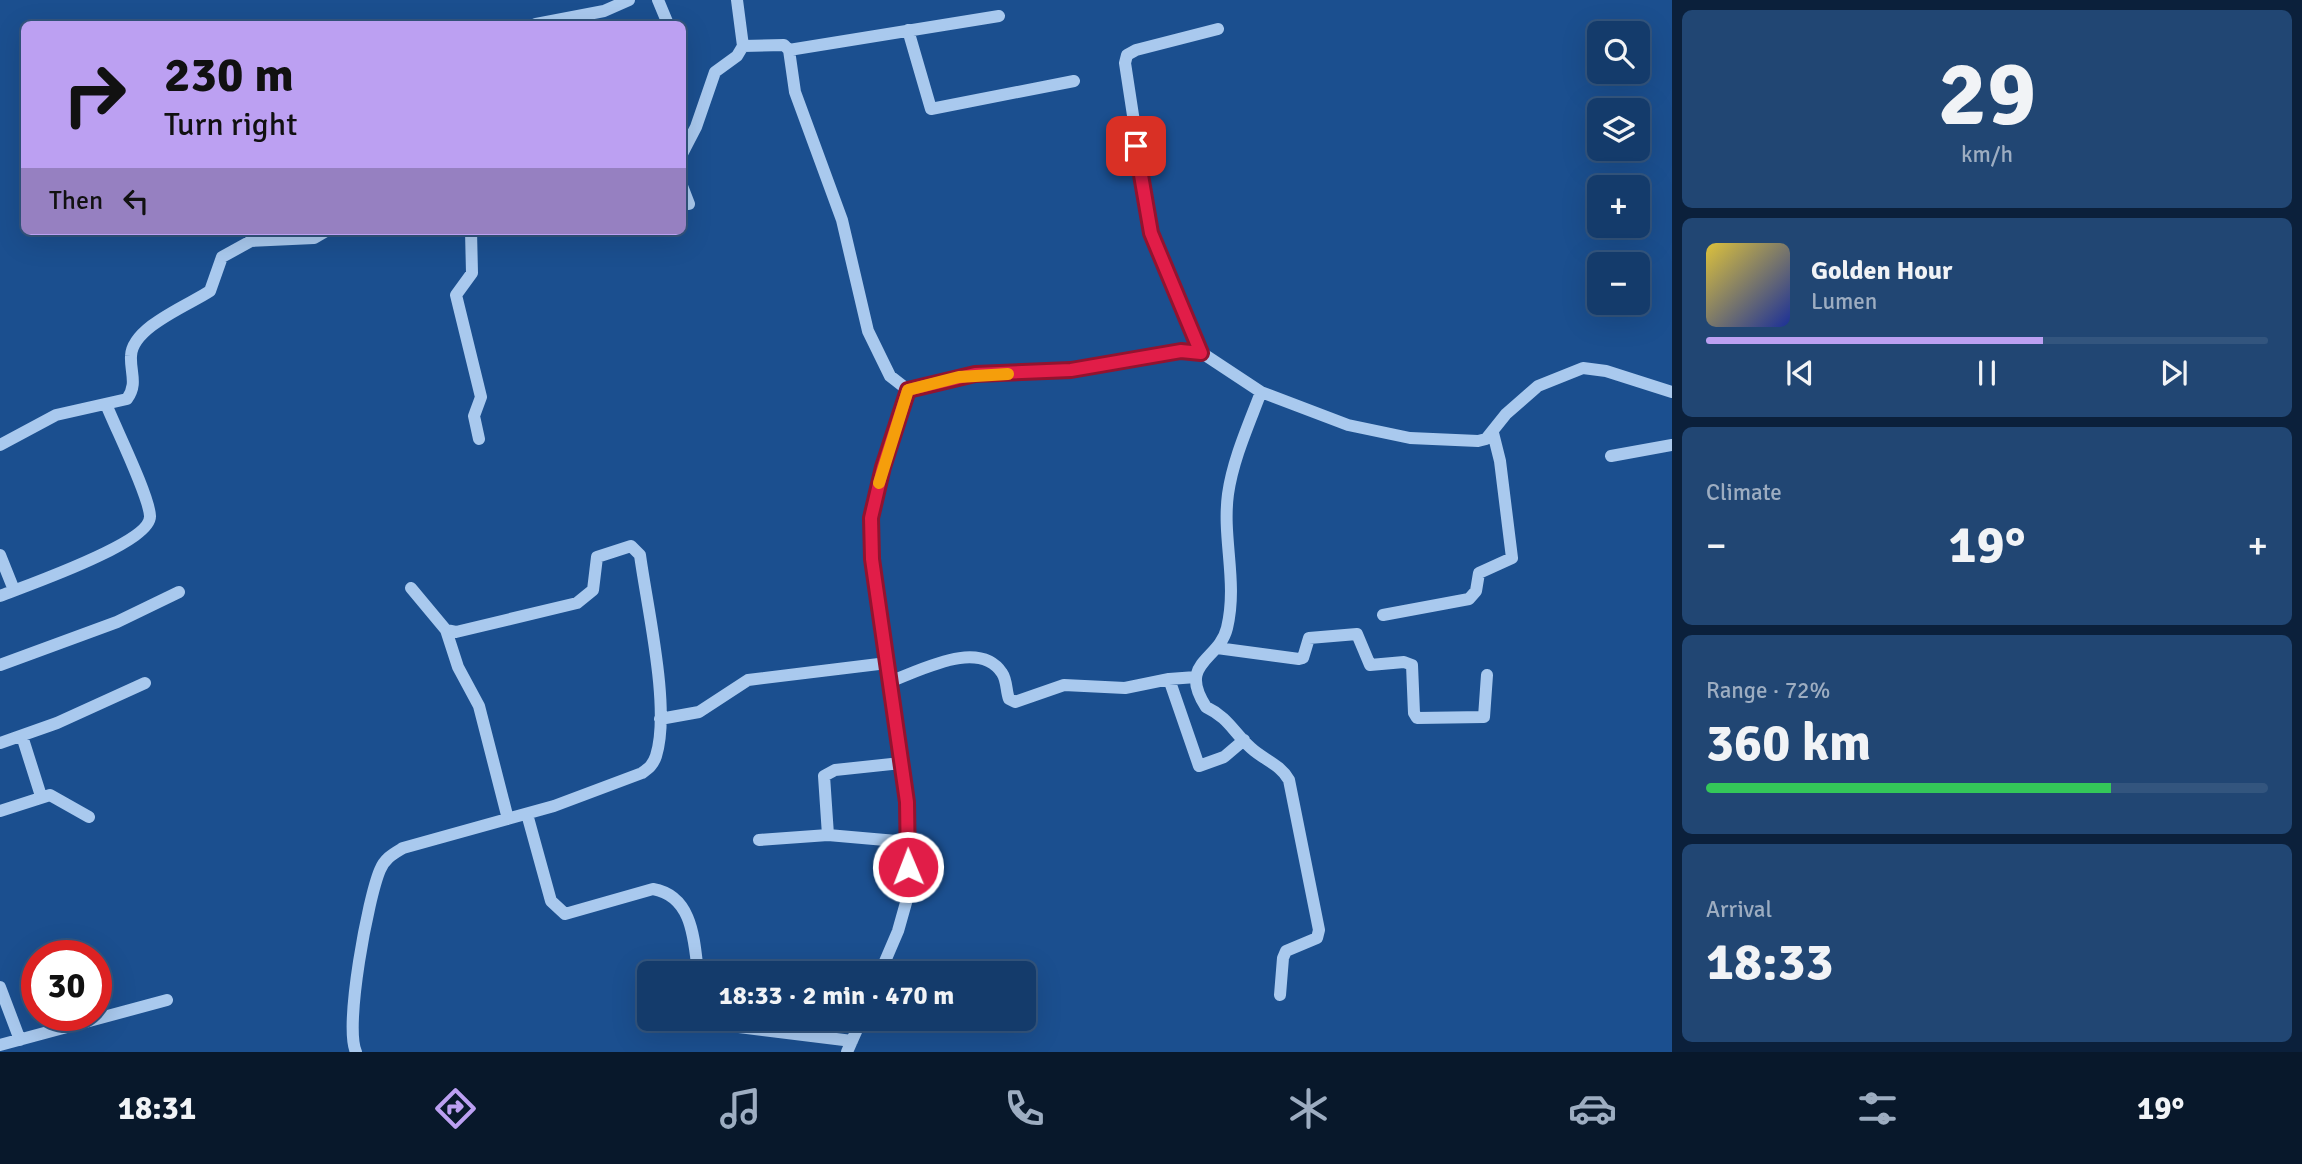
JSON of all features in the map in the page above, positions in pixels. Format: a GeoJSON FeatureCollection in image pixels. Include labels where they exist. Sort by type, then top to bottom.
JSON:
{"type":"FeatureCollection","features":[{"type":"Feature","properties":{"kind":"street"},"geometry":{"type":"LineString","coordinates":[[552,21],[604,11],[629,0]]}},
{"type":"Feature","properties":{"kind":"street"},"geometry":{"type":"LineString","coordinates":[[658,0],[667,21]]}},
{"type":"Feature","properties":{"kind":"street"},"geometry":{"type":"LineString","coordinates":[[686,146],[696,127],[715,72],[737,56],[743,46],[737,0]]}},
{"type":"Feature","properties":{"kind":"street"},"geometry":{"type":"LineString","coordinates":[[789,50],[999,16]]}},
{"type":"Feature","properties":{"kind":"street"},"geometry":{"type":"LineString","coordinates":[[1201,353],[1151,233],[1125,63],[1128,55],[1136,50],[1218,29]]}},
{"type":"Feature","properties":{"kind":"street"},"geometry":{"type":"LineString","coordinates":[[908,30],[931,109],[1074,81]]}},
{"type":"Feature","properties":{"kind":"street"},"geometry":{"type":"LineString","coordinates":[[743,46],[784,46],[789,50],[795,92],[842,220],[868,331],[890,376],[908,390]]}},
{"type":"Feature","properties":{"kind":"street"},"geometry":{"type":"LineString","coordinates":[[686,196],[689,204]]}},
{"type":"Feature","properties":{"kind":"street"},"geometry":{"type":"LineString","coordinates":[[0,445],[56,415],[127,399],[132,392],[131,357],[135,342],[163,318],[210,291],[222,257],[251,236],[314,238],[319,235]]}},
{"type":"Feature","properties":{"kind":"street"},"geometry":{"type":"LineString","coordinates":[[471,235],[472,273],[456,295],[481,397],[474,416],[479,439]]}},
{"type":"Feature","properties":{"kind":"street"},"geometry":{"type":"LineString","coordinates":[[908,390],[975,374],[1043,373],[1181,351],[1201,353],[1261,391],[1348,425],[1377,432],[1478,441],[1493,433],[1506,414],[1538,386],[1583,368],[1606,371],[1672,392]]}},
{"type":"Feature","properties":{"kind":"street"},"geometry":{"type":"LineString","coordinates":[[885,961],[898,931],[909,892],[908,842],[891,681],[872,559],[871,518],[883,467],[908,390]]}},
{"type":"Feature","properties":{"kind":"street"},"geometry":{"type":"LineString","coordinates":[[1261,391],[1239,452],[1228,495],[1234,585],[1227,628],[1217,648],[1201,662],[1196,677],[1206,707],[1225,717],[1254,750],[1278,765],[1289,780],[1319,930],[1317,938],[1286,951],[1280,995]]}},
{"type":"Feature","properties":{"kind":"street"},"geometry":{"type":"LineString","coordinates":[[0,596],[101,555],[147,525],[150,516],[142,492],[106,404]]}},
{"type":"Feature","properties":{"kind":"street"},"geometry":{"type":"LineString","coordinates":[[1383,615],[1469,599],[1476,592],[1479,573],[1512,558],[1500,461],[1493,433]]}},
{"type":"Feature","properties":{"kind":"street"},"geometry":{"type":"LineString","coordinates":[[1611,456],[1672,445]]}},
{"type":"Feature","properties":{"kind":"street"},"geometry":{"type":"LineString","coordinates":[[356,1052],[353,1045],[353,1017],[368,916],[380,870],[387,858],[403,848],[527,814],[624,780],[652,765],[660,719],[640,555],[631,546],[597,557],[593,590],[577,603],[456,632],[446,630]]}},
{"type":"Feature","properties":{"kind":"street"},"geometry":{"type":"LineString","coordinates":[[0,555],[15,590]]}},
{"type":"Feature","properties":{"kind":"street"},"geometry":{"type":"LineString","coordinates":[[411,588],[446,630],[457,667],[479,706],[508,818]]}},
{"type":"Feature","properties":{"kind":"street"},"geometry":{"type":"LineString","coordinates":[[0,665],[117,622],[179,592]]}},
{"type":"Feature","properties":{"kind":"street"},"geometry":{"type":"LineString","coordinates":[[1217,648],[1299,659],[1303,658],[1309,638],[1357,634],[1370,665],[1404,662],[1412,665],[1414,713],[1418,718],[1485,717],[1487,675]]}},
{"type":"Feature","properties":{"kind":"street"},"geometry":{"type":"LineString","coordinates":[[891,681],[970,657],[988,660],[997,667],[1004,677],[1012,702],[1064,685],[1125,688],[1168,679],[1196,677]]}},
{"type":"Feature","properties":{"kind":"street"},"geometry":{"type":"LineString","coordinates":[[660,719],[699,712],[748,680],[887,663]]}},
{"type":"Feature","properties":{"kind":"street"},"geometry":{"type":"LineString","coordinates":[[1168,679],[1199,766],[1224,757],[1244,740]]}},
{"type":"Feature","properties":{"kind":"street"},"geometry":{"type":"LineString","coordinates":[[0,743],[145,683]]}},
{"type":"Feature","properties":{"kind":"street"},"geometry":{"type":"LineString","coordinates":[[22,736],[41,796]]}},
{"type":"Feature","properties":{"kind":"street"},"geometry":{"type":"LineString","coordinates":[[828,835],[823,785],[828,773],[901,763]]}},
{"type":"Feature","properties":{"kind":"street"},"geometry":{"type":"LineString","coordinates":[[0,811],[41,796],[56,797],[89,817]]}},
{"type":"Feature","properties":{"kind":"street"},"geometry":{"type":"LineString","coordinates":[[527,814],[551,901],[556,909],[565,914],[653,889],[663,891],[675,897],[686,911],[696,961]]}},
{"type":"Feature","properties":{"kind":"street"},"geometry":{"type":"LineString","coordinates":[[759,840],[828,835],[908,842]]}},
{"type":"Feature","properties":{"kind":"street"},"geometry":{"type":"LineString","coordinates":[[0,987],[20,1040]]}},
{"type":"Feature","properties":{"kind":"street"},"geometry":{"type":"LineString","coordinates":[[0,1045],[167,1000]]}},
{"type":"Feature","properties":{"kind":"street"},"geometry":{"type":"LineString","coordinates":[[758,1031],[849,1046]]}},
{"type":"Feature","properties":{"kind":"slow traffic"},"geometry":{"type":"LineString","coordinates":[[879,483],[908,390],[975,374],[1008,374]]}},
{"type":"Feature","properties":{"kind":"route"},"geometry":{"type":"LineString","coordinates":[[908,867],[907,802],[872,559],[871,518],[883,467],[908,390],[975,374],[1043,373],[1181,351],[1201,353],[1151,233],[1136,146]]}}]}
